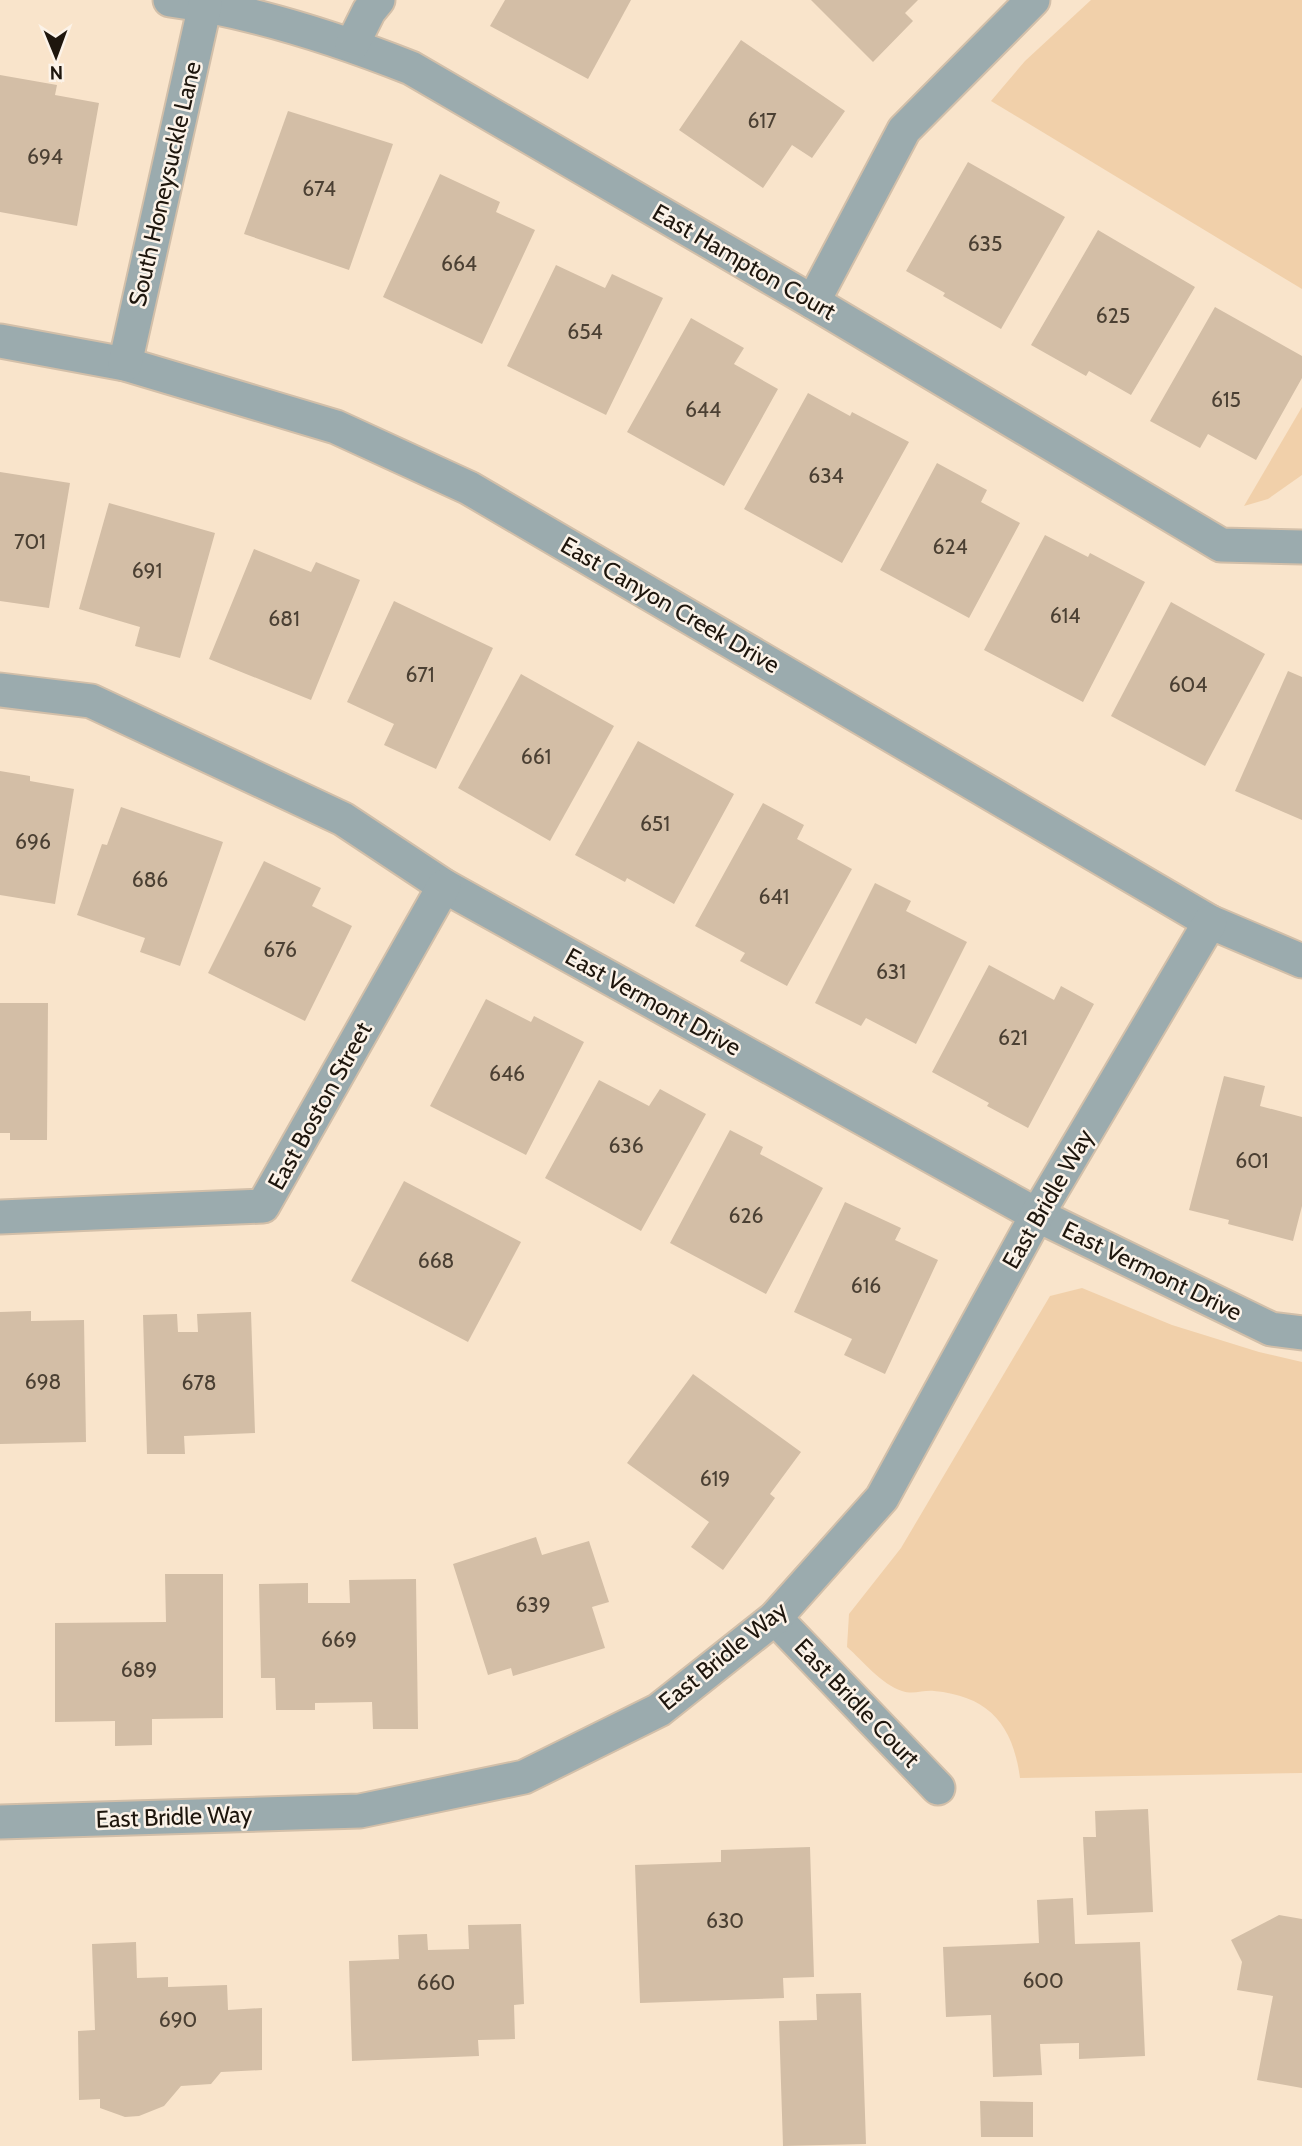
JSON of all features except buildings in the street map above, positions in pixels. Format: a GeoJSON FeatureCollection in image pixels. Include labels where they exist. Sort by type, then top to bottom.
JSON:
{"type":"FeatureCollection","features":[{"type":"Feature","properties":{"kind":"street","name":"East Hampton Court"},"geometry":{"type":"LineString","coordinates":[[170,0],[205,5],[352,45],[411,68],[813,302],[1221,545],[1302,547]]}},
{"type":"Feature","properties":{"kind":"street"},"geometry":{"type":"LineString","coordinates":[[352,45],[369,11],[378,0]]}},
{"type":"Feature","properties":{"kind":"street"},"geometry":{"type":"LineString","coordinates":[[813,302],[904,130],[1033,0]]}},
{"type":"Feature","properties":{"kind":"street","name":"South Honeysuckle Lane"},"geometry":{"type":"LineString","coordinates":[[125,364],[205,5]]}},
{"type":"Feature","properties":{"kind":"street","name":"East Canyon Creek Drive"},"geometry":{"type":"LineString","coordinates":[[0,341],[125,364],[336,427],[469,488],[1210,922],[1302,961]]}},
{"type":"Feature","properties":{"kind":"street","name":"East Vermont Drive"},"geometry":{"type":"LineString","coordinates":[[0,690],[91,701],[343,820],[444,886],[1037,1215],[1271,1329],[1302,1333]]}},
{"type":"Feature","properties":{"kind":"street","name":"East Boston Street"},"geometry":{"type":"LineString","coordinates":[[0,1217],[263,1206],[444,886]]}},
{"type":"Feature","properties":{"kind":"street","name":"East Bridle Way"},"geometry":{"type":"LineString","coordinates":[[0,1822],[360,1811],[524,1777],[659,1710],[775,1618],[883,1498],[1037,1215],[1210,922]]}},
{"type":"Feature","properties":{"kind":"street","name":"East Bridle Court"},"geometry":{"type":"LineString","coordinates":[[775,1618],[938,1788]]}},
{"type":"Feature","properties":{"kind":"shaded area"},"geometry":{"type":"Polygon","coordinates":[[[1091,0],[1302,0],[1302,289],[991,101],[1025,61],[1091,0]]]}},
{"type":"Feature","properties":{"kind":"shaded area"},"geometry":{"type":"Polygon","coordinates":[[[1302,407],[1302,475],[1268,499],[1244,506],[1302,407]]]}},
{"type":"Feature","properties":{"kind":"shaded area"},"geometry":{"type":"Polygon","coordinates":[[[1082,1288],[1172,1325],[1259,1352],[1302,1362],[1302,1773],[1020,1778],[1017,1759],[1004,1728],[983,1706],[953,1694],[934,1691],[910,1693],[894,1688],[847,1647],[849,1614],[901,1548],[1050,1296],[1082,1288]]]}}]}
